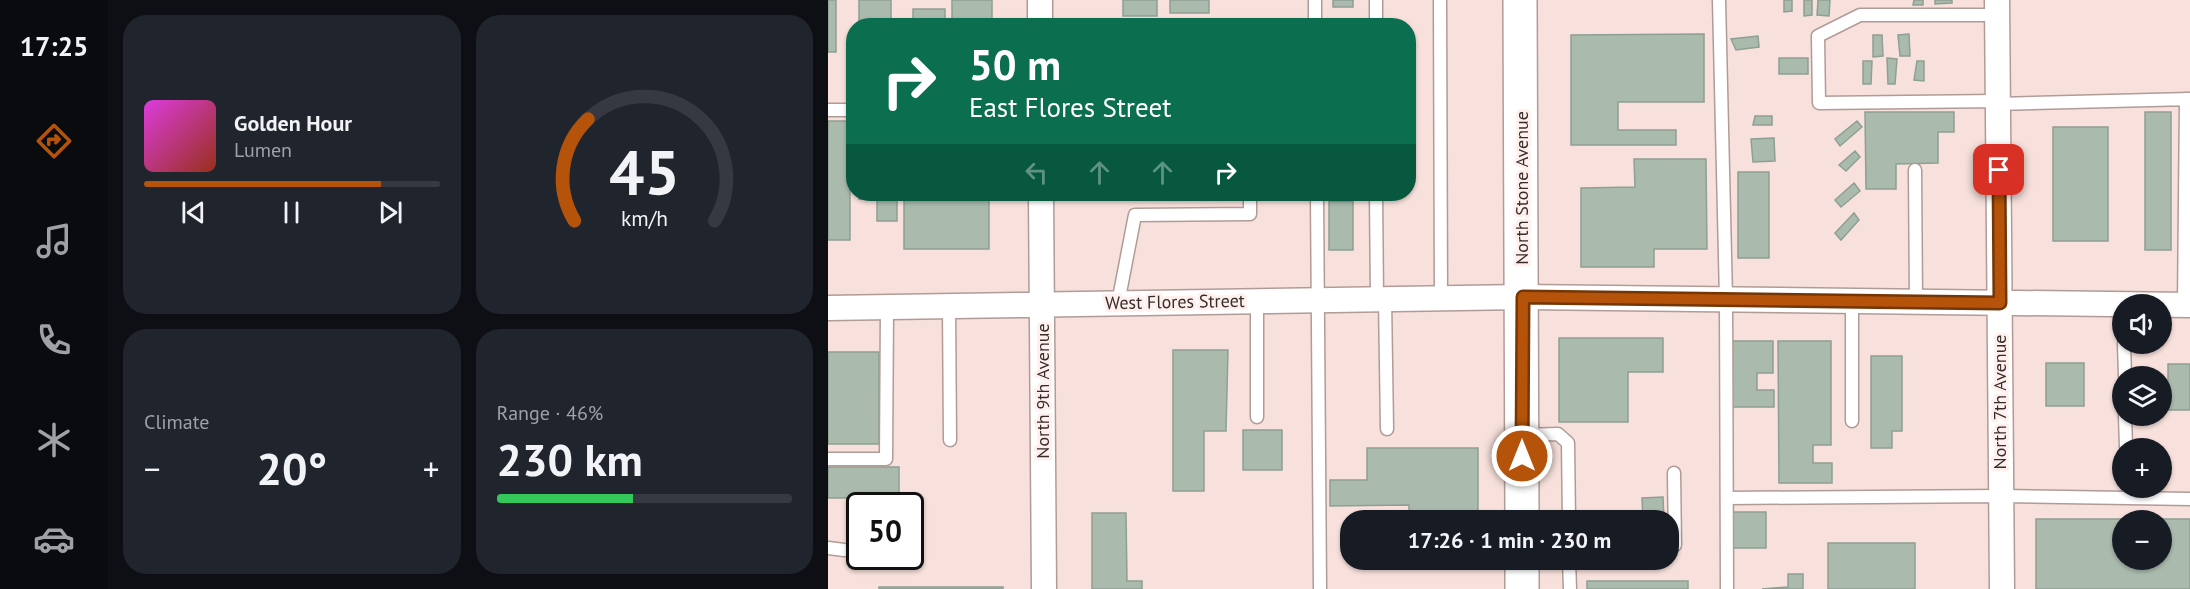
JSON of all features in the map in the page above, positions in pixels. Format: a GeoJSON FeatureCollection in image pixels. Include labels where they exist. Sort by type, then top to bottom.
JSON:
{"type":"FeatureCollection","features":[{"type":"Feature","properties":{"kind":"main road","name":"North Stone Avenue"},"geometry":{"type":"LineString","coordinates":[[1520,0],[1523,297],[1522,510]]}},
{"type":"Feature","properties":{"kind":"main road"},"geometry":{"type":"LineString","coordinates":[[1522,570],[1522,589]]}},
{"type":"Feature","properties":{"kind":"street"},"geometry":{"type":"LineString","coordinates":[[1040,0],[1040,18]]}},
{"type":"Feature","properties":{"kind":"street","name":"North 7th Avenue"},"geometry":{"type":"LineString","coordinates":[[1997,7],[2002,589]]}},
{"type":"Feature","properties":{"kind":"street","name":"North 9th Avenue"},"geometry":{"type":"LineString","coordinates":[[1041,201],[1044,589]]}},
{"type":"Feature","properties":{"kind":"street","name":"West Flores Street"},"geometry":{"type":"LineString","coordinates":[[828,308],[1523,297],[2112,304]]}},
{"type":"Feature","properties":{"kind":"street","name":"West Flores Street"},"geometry":{"type":"LineString","coordinates":[[2172,305],[2187,305]]}},
{"type":"Feature","properties":{"kind":"lane"},"geometry":{"type":"LineString","coordinates":[[1315,0],[1315,18]]}},
{"type":"Feature","properties":{"kind":"lane"},"geometry":{"type":"LineString","coordinates":[[1376,0],[1376,18]]}},
{"type":"Feature","properties":{"kind":"lane"},"geometry":{"type":"LineString","coordinates":[[1440,0],[1441,298]]}},
{"type":"Feature","properties":{"kind":"lane"},"geometry":{"type":"LineString","coordinates":[[1719,0],[1726,299],[1727,589]]}},
{"type":"Feature","properties":{"kind":"lane"},"geometry":{"type":"LineString","coordinates":[[1997,7],[1860,15],[1818,36],[1819,103],[1998,103],[2188,99],[2187,305]]}},
{"type":"Feature","properties":{"kind":"lane"},"geometry":{"type":"LineString","coordinates":[[828,110],[846,110]]}},
{"type":"Feature","properties":{"kind":"lane"},"geometry":{"type":"LineString","coordinates":[[1915,170],[1916,302]]}},
{"type":"Feature","properties":{"kind":"lane"},"geometry":{"type":"LineString","coordinates":[[1118,303],[1135,215],[1250,214],[1250,201]]}},
{"type":"Feature","properties":{"kind":"lane"},"geometry":{"type":"LineString","coordinates":[[1317,201],[1320,589]]}},
{"type":"Feature","properties":{"kind":"lane"},"geometry":{"type":"LineString","coordinates":[[1376,201],[1387,429]]}},
{"type":"Feature","properties":{"kind":"lane"},"geometry":{"type":"LineString","coordinates":[[1852,300],[1852,421]]}},
{"type":"Feature","properties":{"kind":"lane"},"geometry":{"type":"LineString","coordinates":[[1257,301],[1257,417]]}},
{"type":"Feature","properties":{"kind":"lane"},"geometry":{"type":"LineString","coordinates":[[949,306],[950,440]]}},
{"type":"Feature","properties":{"kind":"lane"},"geometry":{"type":"LineString","coordinates":[[828,459],[886,459],[887,307]]}},
{"type":"Feature","properties":{"kind":"lane"},"geometry":{"type":"LineString","coordinates":[[1522,435],[1558,434],[1568,443],[1569,510]]}},
{"type":"Feature","properties":{"kind":"lane"},"geometry":{"type":"LineString","coordinates":[[1674,473],[1675,510]]}},
{"type":"Feature","properties":{"kind":"lane"},"geometry":{"type":"LineString","coordinates":[[1727,498],[2001,496],[2190,499]]}},
{"type":"Feature","properties":{"kind":"lane"},"geometry":{"type":"LineString","coordinates":[[828,548],[844,550]]}},
{"type":"Feature","properties":{"kind":"lane"},"geometry":{"type":"LineString","coordinates":[[1569,570],[1570,589]]}},
{"type":"Feature","properties":{"kind":"building"},"geometry":{"type":"Polygon","coordinates":[[[828,0],[836,0],[836,52],[828,52],[828,0]]]}},
{"type":"Feature","properties":{"kind":"building"},"geometry":{"type":"Polygon","coordinates":[[[859,0],[891,0],[891,18],[859,18],[859,0]]]}},
{"type":"Feature","properties":{"kind":"building"},"geometry":{"type":"Polygon","coordinates":[[[952,0],[992,0],[992,18],[952,18],[952,0]]]}},
{"type":"Feature","properties":{"kind":"building"},"geometry":{"type":"Polygon","coordinates":[[[1123,0],[1157,0],[1157,16],[1123,16],[1123,0]]]}},
{"type":"Feature","properties":{"kind":"building"},"geometry":{"type":"Polygon","coordinates":[[[1170,0],[1209,0],[1209,13],[1170,13],[1170,0]]]}},
{"type":"Feature","properties":{"kind":"building"},"geometry":{"type":"Polygon","coordinates":[[[1333,0],[1353,0],[1353,7],[1333,7],[1333,0]]]}},
{"type":"Feature","properties":{"kind":"building"},"geometry":{"type":"Polygon","coordinates":[[[1784,0],[1792,0],[1792,11],[1784,12],[1784,0]]]}},
{"type":"Feature","properties":{"kind":"building"},"geometry":{"type":"Polygon","coordinates":[[[1804,0],[1812,0],[1812,15],[1804,16],[1804,0]]]}},
{"type":"Feature","properties":{"kind":"building"},"geometry":{"type":"Polygon","coordinates":[[[1818,0],[1830,0],[1829,16],[1817,15],[1818,0]]]}},
{"type":"Feature","properties":{"kind":"building"},"geometry":{"type":"Polygon","coordinates":[[[1914,0],[1923,0],[1923,5],[1913,5],[1914,0]]]}},
{"type":"Feature","properties":{"kind":"building"},"geometry":{"type":"Polygon","coordinates":[[[1935,0],[1952,0],[1952,3],[1935,4],[1935,0]]]}},
{"type":"Feature","properties":{"kind":"building"},"geometry":{"type":"Polygon","coordinates":[[[913,9],[945,9],[945,18],[913,18],[913,9]]]}},
{"type":"Feature","properties":{"kind":"building"},"geometry":{"type":"Polygon","coordinates":[[[1704,34],[1704,102],[1618,102],[1618,130],[1676,130],[1676,145],[1571,145],[1571,35],[1704,34]]]}},
{"type":"Feature","properties":{"kind":"building"},"geometry":{"type":"Polygon","coordinates":[[[1909,34],[1910,56],[1900,56],[1898,35],[1909,34]]]}},
{"type":"Feature","properties":{"kind":"building"},"geometry":{"type":"Polygon","coordinates":[[[1873,35],[1882,35],[1883,56],[1873,57],[1873,35]]]}},
{"type":"Feature","properties":{"kind":"building"},"geometry":{"type":"Polygon","coordinates":[[[1758,36],[1759,47],[1736,50],[1731,39],[1758,36]]]}},
{"type":"Feature","properties":{"kind":"building"},"geometry":{"type":"Polygon","coordinates":[[[1779,58],[1808,58],[1808,74],[1779,74],[1779,58]]]}},
{"type":"Feature","properties":{"kind":"building"},"geometry":{"type":"Polygon","coordinates":[[[1887,58],[1897,59],[1895,84],[1888,84],[1887,58]]]}},
{"type":"Feature","properties":{"kind":"building"},"geometry":{"type":"Polygon","coordinates":[[[1863,61],[1872,61],[1871,84],[1863,84],[1863,61]]]}},
{"type":"Feature","properties":{"kind":"building"},"geometry":{"type":"Polygon","coordinates":[[[1917,61],[1924,61],[1924,81],[1914,80],[1917,61]]]}},
{"type":"Feature","properties":{"kind":"building"},"geometry":{"type":"Polygon","coordinates":[[[1865,112],[1954,112],[1954,132],[1938,132],[1938,163],[1896,164],[1896,189],[1866,189],[1865,112]]]}},
{"type":"Feature","properties":{"kind":"building"},"geometry":{"type":"Polygon","coordinates":[[[2145,112],[2171,112],[2171,250],[2145,250],[2145,112]]]}},
{"type":"Feature","properties":{"kind":"building"},"geometry":{"type":"Polygon","coordinates":[[[1755,116],[1772,116],[1772,125],[1753,125],[1755,116]]]}},
{"type":"Feature","properties":{"kind":"building"},"geometry":{"type":"Polygon","coordinates":[[[828,121],[846,121],[846,201],[850,201],[850,240],[828,240],[828,121]]]}},
{"type":"Feature","properties":{"kind":"building"},"geometry":{"type":"Polygon","coordinates":[[[1857,121],[1862,127],[1840,146],[1835,139],[1857,121]]]}},
{"type":"Feature","properties":{"kind":"building"},"geometry":{"type":"Polygon","coordinates":[[[2053,127],[2108,127],[2108,241],[2053,241],[2053,127]]]}},
{"type":"Feature","properties":{"kind":"building"},"geometry":{"type":"Polygon","coordinates":[[[1774,138],[1775,161],[1753,162],[1751,139],[1774,138]]]}},
{"type":"Feature","properties":{"kind":"building"},"geometry":{"type":"Polygon","coordinates":[[[1855,151],[1860,157],[1846,171],[1839,165],[1855,151]]]}},
{"type":"Feature","properties":{"kind":"building"},"geometry":{"type":"Polygon","coordinates":[[[1634,159],[1706,159],[1707,249],[1654,249],[1654,267],[1581,267],[1581,188],[1635,187],[1634,159]]]}},
{"type":"Feature","properties":{"kind":"building"},"geometry":{"type":"Polygon","coordinates":[[[1738,172],[1769,172],[1769,258],[1738,258],[1738,172]]]}},
{"type":"Feature","properties":{"kind":"building"},"geometry":{"type":"Polygon","coordinates":[[[1854,183],[1860,191],[1841,207],[1835,200],[1854,183]]]}},
{"type":"Feature","properties":{"kind":"building"},"geometry":{"type":"Polygon","coordinates":[[[877,201],[897,201],[897,221],[877,221],[877,201]]]}},
{"type":"Feature","properties":{"kind":"building"},"geometry":{"type":"Polygon","coordinates":[[[904,201],[989,201],[989,249],[904,249],[904,201]]]}},
{"type":"Feature","properties":{"kind":"building"},"geometry":{"type":"Polygon","coordinates":[[[1329,201],[1353,201],[1353,250],[1329,250],[1329,201]]]}},
{"type":"Feature","properties":{"kind":"building"},"geometry":{"type":"Polygon","coordinates":[[[1854,213],[1859,220],[1841,240],[1835,233],[1854,213]]]}},
{"type":"Feature","properties":{"kind":"building"},"geometry":{"type":"Polygon","coordinates":[[[1559,338],[1663,338],[1663,372],[1628,372],[1628,422],[1559,422],[1559,338]]]}},
{"type":"Feature","properties":{"kind":"building"},"geometry":{"type":"Polygon","coordinates":[[[1732,341],[1773,341],[1773,373],[1757,373],[1757,390],[1774,390],[1774,407],[1732,407],[1732,341]]]}},
{"type":"Feature","properties":{"kind":"building"},"geometry":{"type":"Polygon","coordinates":[[[1778,341],[1831,341],[1831,445],[1813,445],[1813,463],[1832,463],[1832,483],[1779,483],[1778,341]]]}},
{"type":"Feature","properties":{"kind":"building"},"geometry":{"type":"Polygon","coordinates":[[[1173,350],[1228,350],[1226,431],[1204,431],[1204,491],[1173,491],[1173,350]]]}},
{"type":"Feature","properties":{"kind":"building"},"geometry":{"type":"Polygon","coordinates":[[[828,352],[879,352],[879,444],[828,444],[828,352]]]}},
{"type":"Feature","properties":{"kind":"building"},"geometry":{"type":"Polygon","coordinates":[[[1871,356],[1902,356],[1902,431],[1892,431],[1892,448],[1871,448],[1871,356]]]}},
{"type":"Feature","properties":{"kind":"building"},"geometry":{"type":"Polygon","coordinates":[[[2046,363],[2084,363],[2084,406],[2046,406],[2046,363]]]}},
{"type":"Feature","properties":{"kind":"building"},"geometry":{"type":"Polygon","coordinates":[[[2168,364],[2190,364],[2190,410],[2172,410],[2172,366],[2168,364]]]}},
{"type":"Feature","properties":{"kind":"building"},"geometry":{"type":"Polygon","coordinates":[[[1243,430],[1282,430],[1282,470],[1243,470],[1243,430]]]}},
{"type":"Feature","properties":{"kind":"building"},"geometry":{"type":"Polygon","coordinates":[[[1367,448],[1478,448],[1478,510],[1409,510],[1409,505],[1330,506],[1330,480],[1367,480],[1367,448]]]}},
{"type":"Feature","properties":{"kind":"building"},"geometry":{"type":"Polygon","coordinates":[[[828,467],[899,467],[899,492],[846,492],[846,498],[828,498],[828,467]]]}},
{"type":"Feature","properties":{"kind":"building"},"geometry":{"type":"Polygon","coordinates":[[[1663,497],[1664,510],[1643,510],[1642,498],[1663,497]]]}},
{"type":"Feature","properties":{"kind":"building"},"geometry":{"type":"Polygon","coordinates":[[[1733,512],[1766,512],[1766,548],[1733,548],[1733,512]]]}},
{"type":"Feature","properties":{"kind":"building"},"geometry":{"type":"Polygon","coordinates":[[[1092,513],[1126,513],[1127,581],[1142,581],[1142,589],[1092,589],[1092,513]]]}},
{"type":"Feature","properties":{"kind":"building"},"geometry":{"type":"Polygon","coordinates":[[[2036,519],[2112,519],[2112,570],[2172,570],[2172,519],[2190,519],[2190,589],[2036,589],[2036,519]]]}},
{"type":"Feature","properties":{"kind":"building"},"geometry":{"type":"Polygon","coordinates":[[[1828,543],[1915,543],[1915,589],[1828,589],[1828,543]]]}},
{"type":"Feature","properties":{"kind":"building"},"geometry":{"type":"Polygon","coordinates":[[[1788,574],[1803,574],[1803,589],[1762,589],[1788,587],[1788,574]]]}},
{"type":"Feature","properties":{"kind":"building"},"geometry":{"type":"Polygon","coordinates":[[[1587,581],[1688,581],[1688,589],[1587,589],[1587,581]]]}},
{"type":"Feature","properties":{"kind":"building"},"geometry":{"type":"Polygon","coordinates":[[[879,587],[1003,587],[1003,589],[879,589],[879,587]]]}},
{"type":"Feature","properties":{"kind":"route"},"geometry":{"type":"LineString","coordinates":[[1522,456],[1523,297],[2000,303],[1999,170]]}}]}
